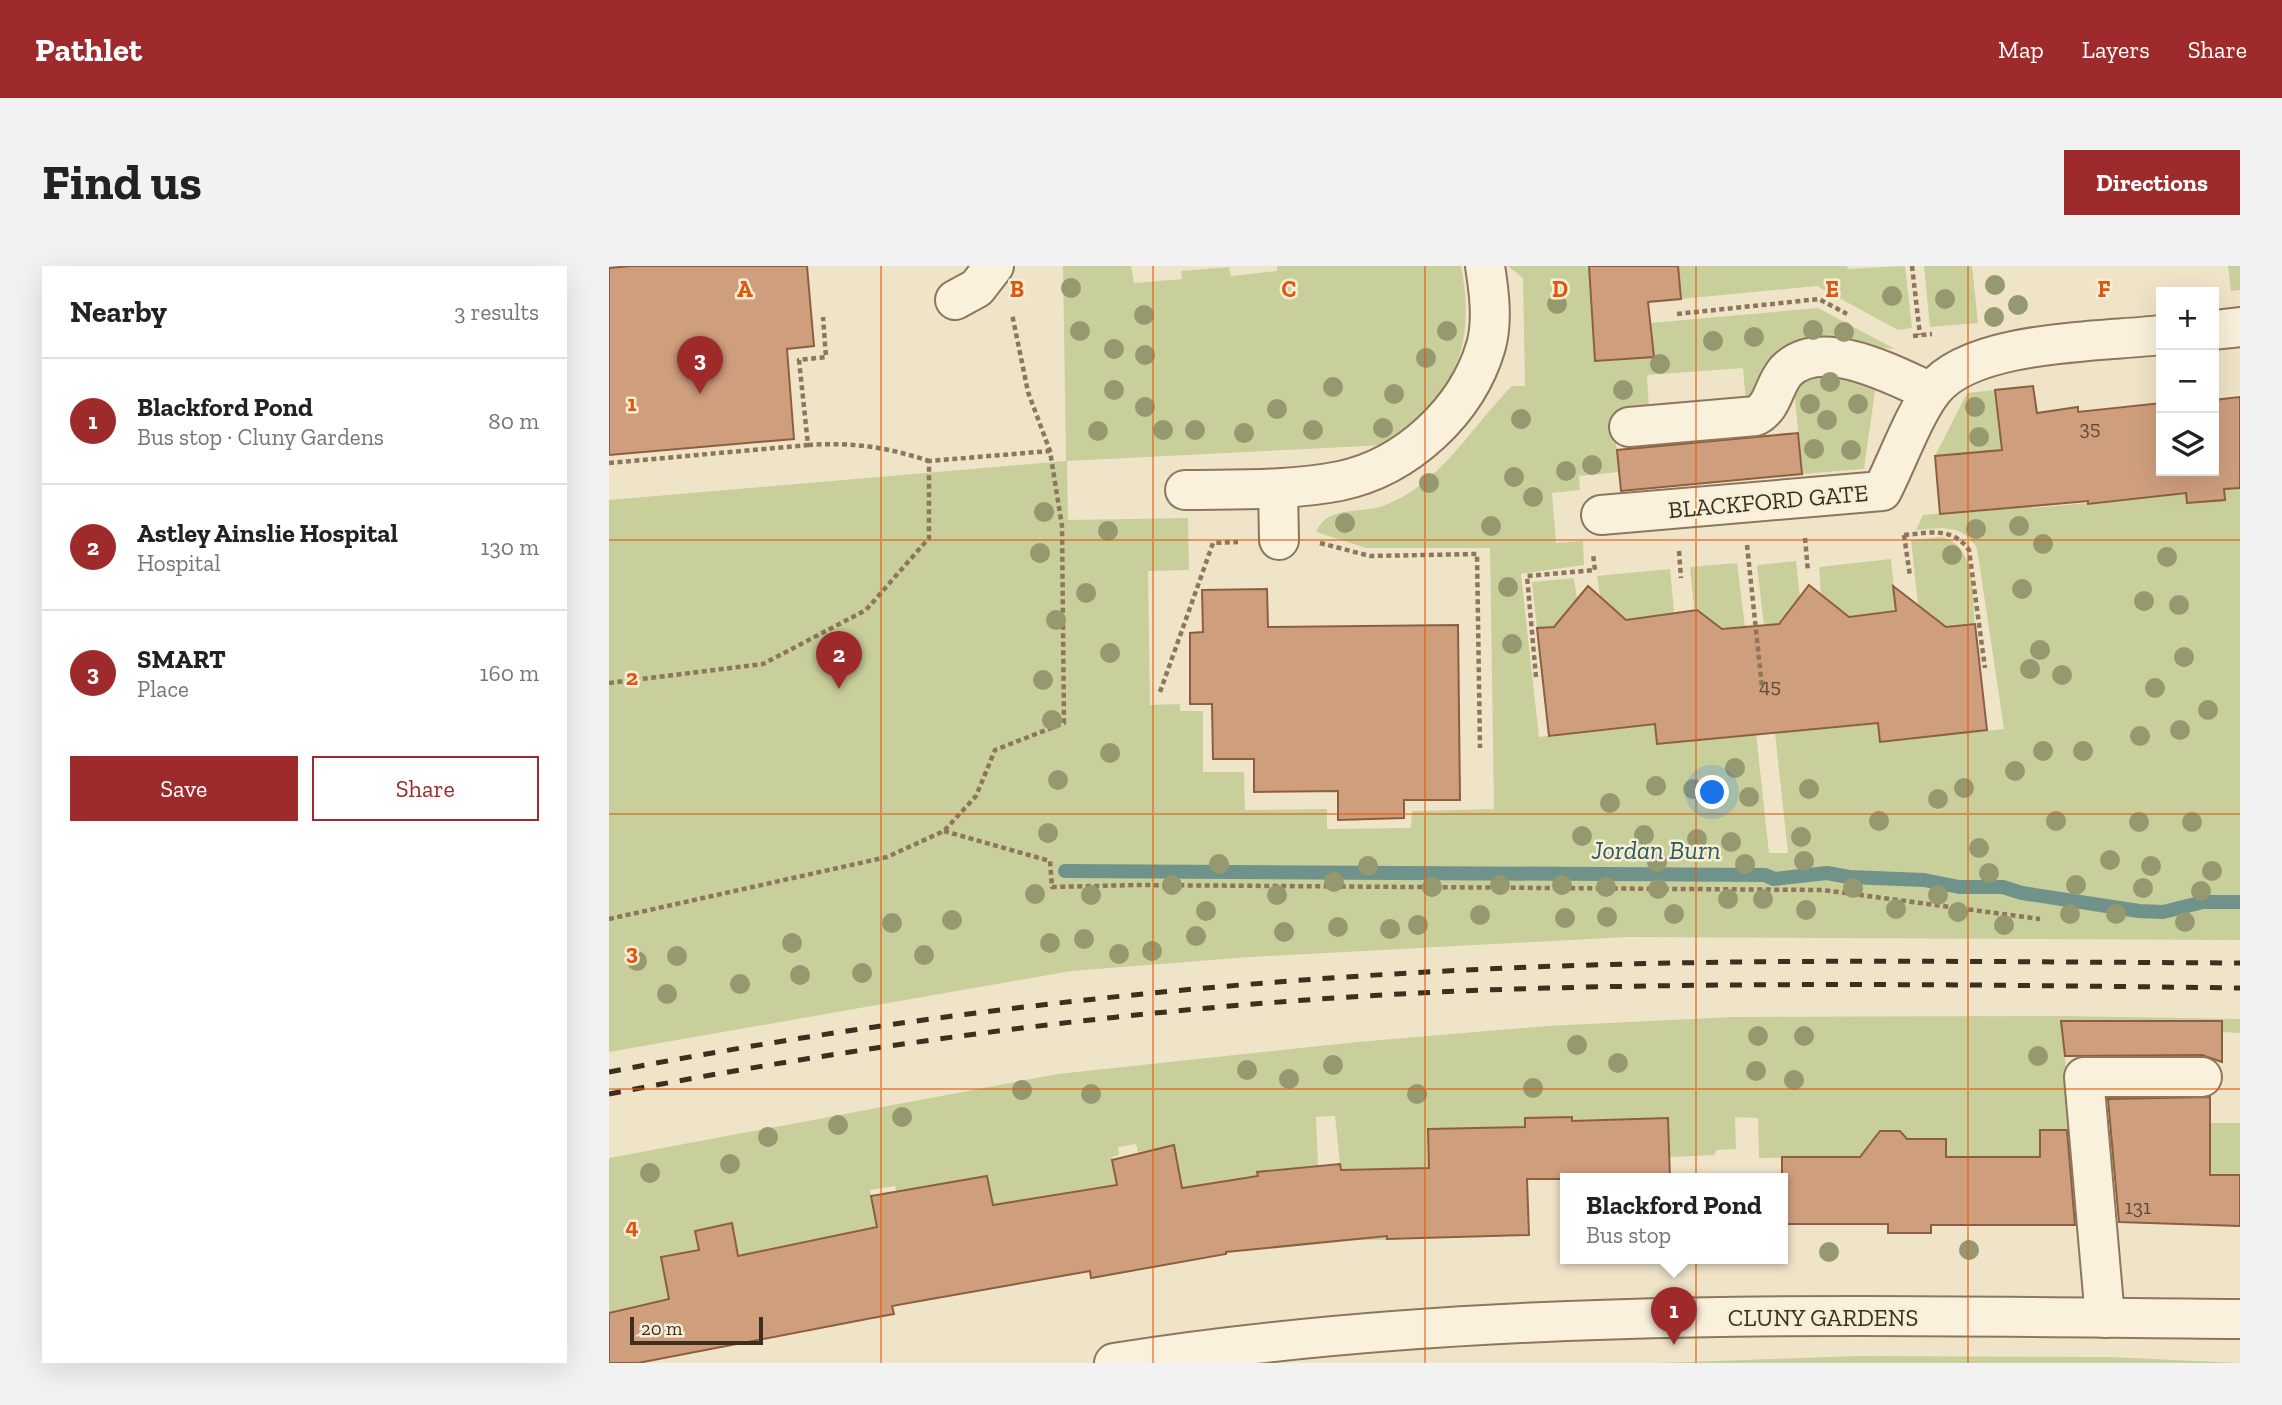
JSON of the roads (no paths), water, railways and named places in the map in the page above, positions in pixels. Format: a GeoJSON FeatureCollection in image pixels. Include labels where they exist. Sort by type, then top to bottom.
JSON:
{"type":"FeatureCollection","features":[{"type":"Feature","properties":{"kind":"street"},"geometry":{"type":"LineString","coordinates":[[955,300],[977,288],[994,266]]}},
{"type":"Feature","properties":{"kind":"street"},"geometry":{"type":"LineString","coordinates":[[1185,490],[1278,488],[1341,481],[1400,457],[1434,430],[1459,401],[1475,374],[1487,343],[1489,293],[1485,266]]}},
{"type":"Feature","properties":{"kind":"street"},"geometry":{"type":"LineString","coordinates":[[2219,329],[2240,327]]}},
{"type":"Feature","properties":{"kind":"street","name":"BLACKFORD GATE"},"geometry":{"type":"LineString","coordinates":[[1601,514],[1882,491],[1931,393],[1959,369],[1989,356],[2156,336]]}},
{"type":"Feature","properties":{"kind":"street"},"geometry":{"type":"LineString","coordinates":[[1629,427],[1756,416],[1766,410],[1788,369],[1799,363],[1828,357],[1878,369],[1931,393]]}},
{"type":"Feature","properties":{"kind":"street"},"geometry":{"type":"LineString","coordinates":[[1278,488],[1279,540]]}},
{"type":"Feature","properties":{"kind":"street"},"geometry":{"type":"LineString","coordinates":[[2105,1318],[2084,1077],[2202,1077]]}},
{"type":"Feature","properties":{"kind":"street","name":"CLUNY GARDENS"},"geometry":{"type":"LineString","coordinates":[[1114,1363],[1217,1347],[1383,1330],[1613,1319],[2240,1319]]}},
{"type":"Feature","properties":{"kind":"waterway","name":"Jordan Burn"},"geometry":{"type":"LineString","coordinates":[[1065,871],[1765,875],[1774,879],[1827,873],[1849,877],[1924,880],[1959,887],[2003,887],[2022,893],[2139,911],[2163,912],[2203,902],[2240,902]]}},
{"type":"Feature","properties":{"kind":"railway"},"geometry":{"type":"LineString","coordinates":[[609,1072],[715,1052],[929,1019],[1143,994],[1358,976],[1659,963],[2240,963]]}},
{"type":"Feature","properties":{"kind":"railway"},"geometry":{"type":"LineString","coordinates":[[609,1094],[842,1053],[1077,1021],[1195,1009],[1431,992],[1722,985],[2240,988]]}},
{"type":"Feature","properties":{"kind":"place","name":"SMART"},"geometry":{"type":"Point","coordinates":[700,394]}},
{"type":"Feature","properties":{"kind":"place","name":"Astley Ainslie Hospital"},"geometry":{"type":"Point","coordinates":[839,689]}},
{"type":"Feature","properties":{"kind":"place","name":"Blackford Pond"},"geometry":{"type":"Point","coordinates":[1674,1345]}}]}
